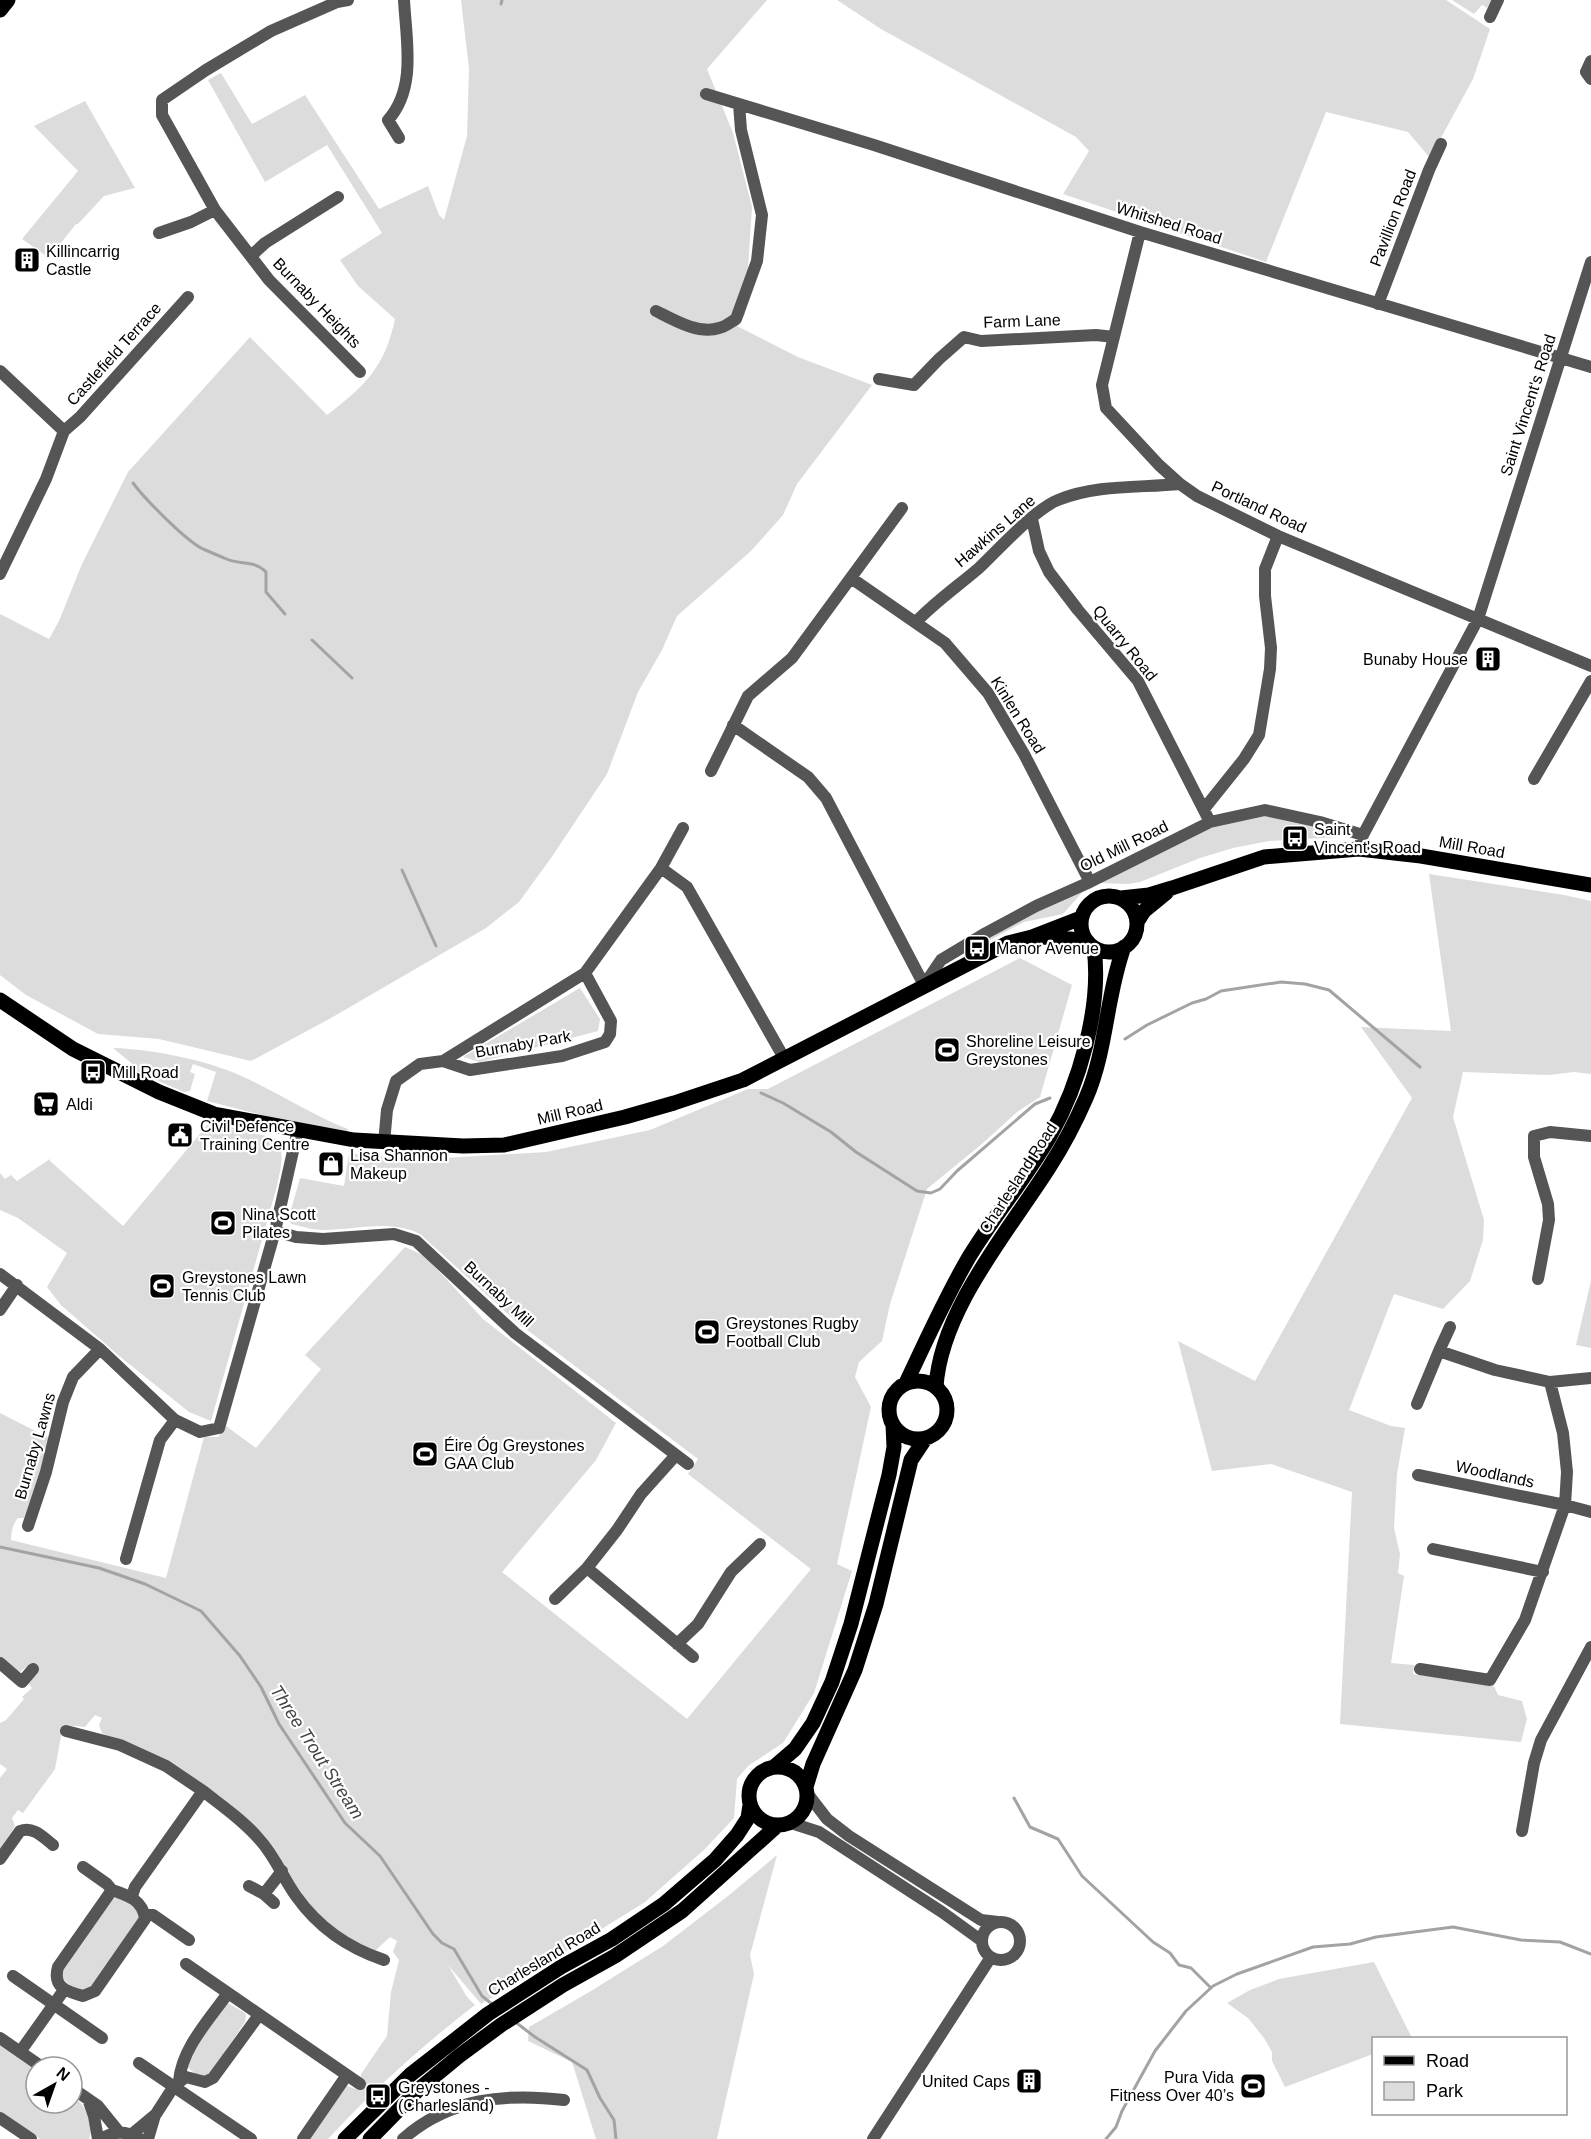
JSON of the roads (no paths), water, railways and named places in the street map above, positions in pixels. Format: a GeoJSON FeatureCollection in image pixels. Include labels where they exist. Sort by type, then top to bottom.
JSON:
{"type":"FeatureCollection","features":[{"type":"Feature","properties":{"kind":"main road"},"geometry":{"type":"LineString","coordinates":[[0,10],[8,0]]}},
{"type":"Feature","properties":{"kind":"main road","name":"Mill Road"},"geometry":{"type":"LineString","coordinates":[[1120,898],[1149,895],[1264,857],[1361,842],[1591,885]]}},
{"type":"Feature","properties":{"kind":"main road","name":"Mill Road"},"geometry":{"type":"LineString","coordinates":[[1137,922],[1144,911],[1172,888]]}},
{"type":"Feature","properties":{"kind":"main road"},"geometry":{"type":"LineString","coordinates":[[1106,896],[1120,898],[1131,907],[1137,922],[1135,934],[1124,947],[1107,952],[1091,945],[1083,934],[1081,918],[1084,909],[1093,901],[1106,896]]}},
{"type":"Feature","properties":{"kind":"main road","name":"Mill Road"},"geometry":{"type":"LineString","coordinates":[[0,1000],[73,1049],[159,1092],[214,1114],[354,1140],[463,1146],[504,1144],[594,1125],[674,1103],[743,1080],[1008,943],[1032,937],[1081,918]]}},
{"type":"Feature","properties":{"kind":"main road","name":"Mill Road"},"geometry":{"type":"LineString","coordinates":[[1032,937],[1064,938],[1091,945]]}},
{"type":"Feature","properties":{"kind":"main road","name":"Charlesland Road"},"geometry":{"type":"LineString","coordinates":[[906,1383],[954,1283],[984,1232],[1050,1135],[1070,1093],[1081,1061],[1091,1015],[1096,964],[1091,945]]}},
{"type":"Feature","properties":{"kind":"main road","name":"Charlesland Road"},"geometry":{"type":"LineString","coordinates":[[936,1387],[941,1353],[978,1272],[1050,1166],[1088,1095],[1117,967],[1124,947]]}},
{"type":"Feature","properties":{"kind":"main road"},"geometry":{"type":"LineString","coordinates":[[923,1382],[936,1387],[946,1401],[947,1414],[942,1428],[925,1439],[911,1460],[876,1604],[855,1670],[813,1764],[806,1790],[806,1806],[803,1812],[785,1824],[765,1822],[760,1819],[750,1804],[750,1789],[760,1774],[774,1767],[795,1749],[807,1732],[832,1682],[851,1624],[889,1475],[894,1447],[889,1411],[891,1398],[906,1383],[923,1382]]}},
{"type":"Feature","properties":{"kind":"main road"},"geometry":{"type":"LineString","coordinates":[[892,1425],[909,1438],[925,1439]]}},
{"type":"Feature","properties":{"kind":"main road"},"geometry":{"type":"LineString","coordinates":[[774,1767],[787,1768],[794,1772],[803,1781],[806,1790]]}},
{"type":"Feature","properties":{"kind":"main road","name":"Charlesland Road"},"geometry":{"type":"LineString","coordinates":[[345,2139],[410,2075],[488,2014],[561,1967],[612,1939],[664,1904],[714,1860],[737,1835],[748,1818],[750,1804]]}},
{"type":"Feature","properties":{"kind":"main road","name":"Charlesland Road"},"geometry":{"type":"LineString","coordinates":[[370,2139],[419,2089],[501,2025],[615,1956],[682,1911],[785,1824]]}},
{"type":"Feature","properties":{"kind":"street","name":"Burnaby Heights"},"geometry":{"type":"LineString","coordinates":[[348,0],[337,2],[271,31],[206,70],[162,100],[162,115],[215,210],[269,280],[360,372]]}},
{"type":"Feature","properties":{"kind":"street"},"geometry":{"type":"LineString","coordinates":[[399,138],[388,120],[396,111],[408,72],[404,0]]}},
{"type":"Feature","properties":{"kind":"street"},"geometry":{"type":"LineString","coordinates":[[1490,17],[1498,0]]}},
{"type":"Feature","properties":{"kind":"street"},"geometry":{"type":"LineString","coordinates":[[1591,61],[1586,72],[1591,79]]}},
{"type":"Feature","properties":{"kind":"street","name":"Whitshed Road"},"geometry":{"type":"LineString","coordinates":[[706,94],[874,145],[1140,232],[1591,367]]}},
{"type":"Feature","properties":{"kind":"street"},"geometry":{"type":"LineString","coordinates":[[656,311],[682,324],[704,330],[719,329],[736,320],[757,261],[762,215],[741,130],[740,104]]}},
{"type":"Feature","properties":{"kind":"street","name":"Pavillion Road"},"geometry":{"type":"LineString","coordinates":[[1378,304],[1441,144]]}},
{"type":"Feature","properties":{"kind":"street","name":"Burnaby Heights"},"geometry":{"type":"LineString","coordinates":[[251,256],[265,243],[338,197]]}},
{"type":"Feature","properties":{"kind":"street"},"geometry":{"type":"LineString","coordinates":[[159,233],[191,222],[215,210]]}},
{"type":"Feature","properties":{"kind":"street","name":"Portland Road"},"geometry":{"type":"LineString","coordinates":[[1140,232],[1102,385],[1107,408],[1132,438],[1180,484],[1197,496],[1278,536],[1591,666]]}},
{"type":"Feature","properties":{"kind":"street","name":"Saint Vincent's Road"},"geometry":{"type":"LineString","coordinates":[[1361,842],[1478,619],[1591,262]]}},
{"type":"Feature","properties":{"kind":"street","name":"Castlefield Terrace"},"geometry":{"type":"LineString","coordinates":[[64,431],[80,417],[188,297]]}},
{"type":"Feature","properties":{"kind":"street","name":"Farm Lane"},"geometry":{"type":"LineString","coordinates":[[879,379],[914,385],[939,358],[964,337],[981,340],[1096,334],[1114,337]]}},
{"type":"Feature","properties":{"kind":"street"},"geometry":{"type":"LineString","coordinates":[[0,371],[64,431],[46,479],[0,574]]}},
{"type":"Feature","properties":{"kind":"street","name":"Hawkins Lane"},"geometry":{"type":"LineString","coordinates":[[916,622],[1039,511],[1057,500],[1108,488],[1180,484]]}},
{"type":"Feature","properties":{"kind":"street"},"geometry":{"type":"LineString","coordinates":[[711,771],[748,696],[792,658],[902,508]]}},
{"type":"Feature","properties":{"kind":"street","name":"Quarry Road"},"geometry":{"type":"LineString","coordinates":[[1032,519],[1039,551],[1049,572],[1138,681],[1210,822]]}},
{"type":"Feature","properties":{"kind":"street"},"geometry":{"type":"LineString","coordinates":[[1204,809],[1245,759],[1258,735],[1270,669],[1271,648],[1265,596],[1265,570],[1278,536]]}},
{"type":"Feature","properties":{"kind":"street","name":"Kinlen Road"},"geometry":{"type":"LineString","coordinates":[[851,578],[945,643],[988,693],[1024,754],[1090,882]]}},
{"type":"Feature","properties":{"kind":"street"},"geometry":{"type":"LineString","coordinates":[[1534,779],[1591,681]]}},
{"type":"Feature","properties":{"kind":"street"},"geometry":{"type":"LineString","coordinates":[[733,725],[808,777],[826,798],[924,985]]}},
{"type":"Feature","properties":{"kind":"street","name":"Old Mill Road"},"geometry":{"type":"LineString","coordinates":[[924,985],[941,960],[1036,906],[1090,882],[1210,822],[1265,810],[1320,822],[1361,842]]}},
{"type":"Feature","properties":{"kind":"street","name":"Burnaby Park"},"geometry":{"type":"LineString","coordinates":[[384,1143],[387,1110],[396,1081],[420,1064],[443,1060],[585,973],[661,868],[683,828]]}},
{"type":"Feature","properties":{"kind":"street"},"geometry":{"type":"LineString","coordinates":[[661,868],[687,887],[784,1058]]}},
{"type":"Feature","properties":{"kind":"street","name":"Burnaby Park"},"geometry":{"type":"LineString","coordinates":[[443,1060],[470,1070],[562,1056],[605,1042],[610,1034],[611,1021],[585,973]]}},
{"type":"Feature","properties":{"kind":"street"},"geometry":{"type":"LineString","coordinates":[[0,1274],[100,1349],[175,1420],[200,1432],[219,1428],[275,1231],[298,1129]]}},
{"type":"Feature","properties":{"kind":"street"},"geometry":{"type":"LineString","coordinates":[[1538,1279],[1550,1220],[1548,1204],[1534,1157],[1534,1136],[1550,1132],[1591,1136]]}},
{"type":"Feature","properties":{"kind":"street","name":"Burnaby Mill"},"geometry":{"type":"LineString","coordinates":[[275,1231],[296,1237],[323,1239],[394,1234],[416,1241],[515,1333],[688,1464]]}},
{"type":"Feature","properties":{"kind":"street"},"geometry":{"type":"LineString","coordinates":[[0,1310],[17,1285]]}},
{"type":"Feature","properties":{"kind":"street"},"geometry":{"type":"LineString","coordinates":[[1417,1404],[1450,1327]]}},
{"type":"Feature","properties":{"kind":"street","name":"Burnaby Lawns"},"geometry":{"type":"LineString","coordinates":[[28,1526],[46,1472],[66,1394],[73,1377],[100,1349]]}},
{"type":"Feature","properties":{"kind":"street"},"geometry":{"type":"LineString","coordinates":[[1439,1350],[1496,1370],[1550,1382],[1591,1378]]}},
{"type":"Feature","properties":{"kind":"street"},"geometry":{"type":"LineString","coordinates":[[1420,1669],[1490,1680],[1525,1620],[1565,1505],[1567,1472],[1563,1433],[1550,1382]]}},
{"type":"Feature","properties":{"kind":"street"},"geometry":{"type":"LineString","coordinates":[[126,1559],[160,1440],[175,1420]]}},
{"type":"Feature","properties":{"kind":"street"},"geometry":{"type":"LineString","coordinates":[[555,1599],[587,1568],[617,1530],[641,1494],[676,1455]]}},
{"type":"Feature","properties":{"kind":"street","name":"Woodlands"},"geometry":{"type":"LineString","coordinates":[[1418,1475],[1591,1512]]}},
{"type":"Feature","properties":{"kind":"street"},"geometry":{"type":"LineString","coordinates":[[677,1644],[698,1624],[731,1572],[760,1544]]}},
{"type":"Feature","properties":{"kind":"street"},"geometry":{"type":"LineString","coordinates":[[1433,1549],[1542,1572]]}},
{"type":"Feature","properties":{"kind":"street"},"geometry":{"type":"LineString","coordinates":[[587,1568],[693,1657]]}},
{"type":"Feature","properties":{"kind":"street"},"geometry":{"type":"LineString","coordinates":[[1522,1831],[1534,1763],[1541,1740],[1591,1647]]}},
{"type":"Feature","properties":{"kind":"street"},"geometry":{"type":"LineString","coordinates":[[0,1663],[22,1682],[33,1669]]}},
{"type":"Feature","properties":{"kind":"street"},"geometry":{"type":"LineString","coordinates":[[66,1731],[120,1745],[166,1766],[203,1791],[238,1818],[260,1839],[295,1895],[332,1935],[362,1952],[384,1960]]}},
{"type":"Feature","properties":{"kind":"street"},"geometry":{"type":"LineString","coordinates":[[806,1790],[827,1819],[849,1836],[981,1920],[998,1922],[1005,1923],[1015,1929],[1020,1945],[1009,1959],[996,1960],[984,1950],[982,1941],[987,1929],[998,1922]]}},
{"type":"Feature","properties":{"kind":"street"},"geometry":{"type":"LineString","coordinates":[[132,1896],[135,1887],[203,1791]]}},
{"type":"Feature","properties":{"kind":"street"},"geometry":{"type":"LineString","coordinates":[[785,1824],[819,1832],[942,1912],[982,1941]]}},
{"type":"Feature","properties":{"kind":"street"},"geometry":{"type":"LineString","coordinates":[[0,1859],[23,1829],[28,1828],[36,1832],[53,1845]]}},
{"type":"Feature","properties":{"kind":"street"},"geometry":{"type":"LineString","coordinates":[[83,1867],[107,1884],[111,1890],[132,1896],[144,1915],[144,1919],[95,1990],[83,1996],[64,1990],[57,1980],[58,1968],[111,1890]]}},
{"type":"Feature","properties":{"kind":"street"},"geometry":{"type":"LineString","coordinates":[[264,1894],[282,1871]]}},
{"type":"Feature","properties":{"kind":"street"},"geometry":{"type":"LineString","coordinates":[[249,1886],[264,1894],[274,1903]]}},
{"type":"Feature","properties":{"kind":"street"},"geometry":{"type":"LineString","coordinates":[[144,1915],[153,1915],[189,1940]]}},
{"type":"Feature","properties":{"kind":"street"},"geometry":{"type":"LineString","coordinates":[[873,2139],[991,1957]]}},
{"type":"Feature","properties":{"kind":"street"},"geometry":{"type":"LineString","coordinates":[[186,1964],[360,2084]]}},
{"type":"Feature","properties":{"kind":"street"},"geometry":{"type":"LineString","coordinates":[[13,1976],[102,2038]]}},
{"type":"Feature","properties":{"kind":"street"},"geometry":{"type":"LineString","coordinates":[[20,2052],[64,1990]]}},
{"type":"Feature","properties":{"kind":"street"},"geometry":{"type":"LineString","coordinates":[[148,2139],[156,2114],[176,2083],[180,2065],[190,2046],[228,1993]]}},
{"type":"Feature","properties":{"kind":"street"},"geometry":{"type":"LineString","coordinates":[[176,2083],[186,2077],[205,2082],[213,2078],[259,2014]]}},
{"type":"Feature","properties":{"kind":"street"},"geometry":{"type":"LineString","coordinates":[[0,2038],[24,2055]]}},
{"type":"Feature","properties":{"kind":"street"},"geometry":{"type":"LineString","coordinates":[[139,2063],[176,2083],[250,2139]]}},
{"type":"Feature","properties":{"kind":"street"},"geometry":{"type":"LineString","coordinates":[[303,2139],[347,2075]]}},
{"type":"Feature","properties":{"kind":"street"},"geometry":{"type":"LineString","coordinates":[[84,2096],[130,2135]]}},
{"type":"Feature","properties":{"kind":"street"},"geometry":{"type":"LineString","coordinates":[[404,2139],[412,2131],[442,2113],[471,2103],[507,2096],[533,2096],[564,2100]]}},
{"type":"Feature","properties":{"kind":"street"},"geometry":{"type":"LineString","coordinates":[[88,2099],[100,2139],[111,2133],[130,2135],[156,2114]]}},
{"type":"Feature","properties":{"kind":"street"},"geometry":{"type":"LineString","coordinates":[[0,2118],[31,2139]]}},
{"type":"Feature","properties":{"kind":"waterway"},"geometry":{"type":"LineString","coordinates":[[501,4],[502,0]]}},
{"type":"Feature","properties":{"kind":"waterway"},"geometry":{"type":"LineString","coordinates":[[133,483],[166,519],[203,549],[230,560],[256,565],[266,572],[266,592],[285,614]]}},
{"type":"Feature","properties":{"kind":"waterway"},"geometry":{"type":"LineString","coordinates":[[312,640],[352,678]]}},
{"type":"Feature","properties":{"kind":"waterway"},"geometry":{"type":"LineString","coordinates":[[402,870],[436,946]]}},
{"type":"Feature","properties":{"kind":"waterway"},"geometry":{"type":"LineString","coordinates":[[1125,1039],[1147,1025],[1221,991],[1281,982],[1305,984],[1329,990],[1420,1067]]}},
{"type":"Feature","properties":{"kind":"waterway"},"geometry":{"type":"LineString","coordinates":[[761,1093],[783,1103],[831,1132],[856,1152],[917,1191],[931,1193],[940,1189],[957,1171],[1035,1104],[1050,1098]]}},
{"type":"Feature","properties":{"kind":"waterway","name":"Three Trout Stream"},"geometry":{"type":"LineString","coordinates":[[0,1547],[99,1568],[145,1584],[201,1611],[240,1656],[261,1687],[279,1724],[345,1823],[380,1856],[433,1934],[442,1943],[454,1949],[482,1996],[492,2004]]}},
{"type":"Feature","properties":{"kind":"waterway"},"geometry":{"type":"LineString","coordinates":[[1014,1798],[1030,1827],[1058,1839],[1082,1876],[1153,1942],[1170,1953],[1179,1965],[1191,1968],[1211,1988]]}},
{"type":"Feature","properties":{"kind":"waterway","name":"Three Trout Stream"},"geometry":{"type":"LineString","coordinates":[[1106,2139],[1116,2127],[1122,2111],[1155,2051],[1186,2011],[1213,1986],[1237,1974],[1313,1947],[1350,1944],[1376,1937],[1453,1927],[1521,1940],[1560,1942],[1591,1954]]}},
{"type":"Feature","properties":{"kind":"waterway","name":"Three Trout Stream"},"geometry":{"type":"LineString","coordinates":[[514,2021],[587,2070],[600,2098],[614,2120],[616,2139]]}},
{"type":"Feature","properties":{"kind":"place","name":"Killincarrig Castle"},"geometry":{"type":"Point","coordinates":[27,260]}},
{"type":"Feature","properties":{"kind":"place","name":"Bunaby House"},"geometry":{"type":"Point","coordinates":[1488,659]}},
{"type":"Feature","properties":{"kind":"place","name":"Saint Vincent's Road"},"geometry":{"type":"Point","coordinates":[1295,838]}},
{"type":"Feature","properties":{"kind":"place","name":"Manor Avenue"},"geometry":{"type":"Point","coordinates":[977,948]}},
{"type":"Feature","properties":{"kind":"place","name":"Shoreline Leisure Greystones"},"geometry":{"type":"Point","coordinates":[947,1050]}},
{"type":"Feature","properties":{"kind":"place","name":"Mill Road"},"geometry":{"type":"Point","coordinates":[93,1072]}},
{"type":"Feature","properties":{"kind":"place","name":"Aldi"},"geometry":{"type":"Point","coordinates":[46,1104]}},
{"type":"Feature","properties":{"kind":"place","name":"Civil Defence Training Centre"},"geometry":{"type":"Point","coordinates":[180,1135]}},
{"type":"Feature","properties":{"kind":"place","name":"Lisa Shannon Makeup"},"geometry":{"type":"Point","coordinates":[331,1164]}},
{"type":"Feature","properties":{"kind":"place","name":"Nina Scott Pilates"},"geometry":{"type":"Point","coordinates":[223,1223]}},
{"type":"Feature","properties":{"kind":"place","name":"Greystones Lawn Tennis Club"},"geometry":{"type":"Point","coordinates":[162,1286]}},
{"type":"Feature","properties":{"kind":"place","name":"Greystones Rugby Football Club"},"geometry":{"type":"Point","coordinates":[707,1332]}},
{"type":"Feature","properties":{"kind":"place","name":"Éire Óg Greystones GAA Club"},"geometry":{"type":"Point","coordinates":[425,1454]}},
{"type":"Feature","properties":{"kind":"place","name":"United Caps"},"geometry":{"type":"Point","coordinates":[1029,2081]}},
{"type":"Feature","properties":{"kind":"place","name":"Pura Vida Fitness Over 40’s"},"geometry":{"type":"Point","coordinates":[1253,2086]}},
{"type":"Feature","properties":{"kind":"place","name":"Greystones - (Charlesland)"},"geometry":{"type":"Point","coordinates":[378,2096]}}]}
